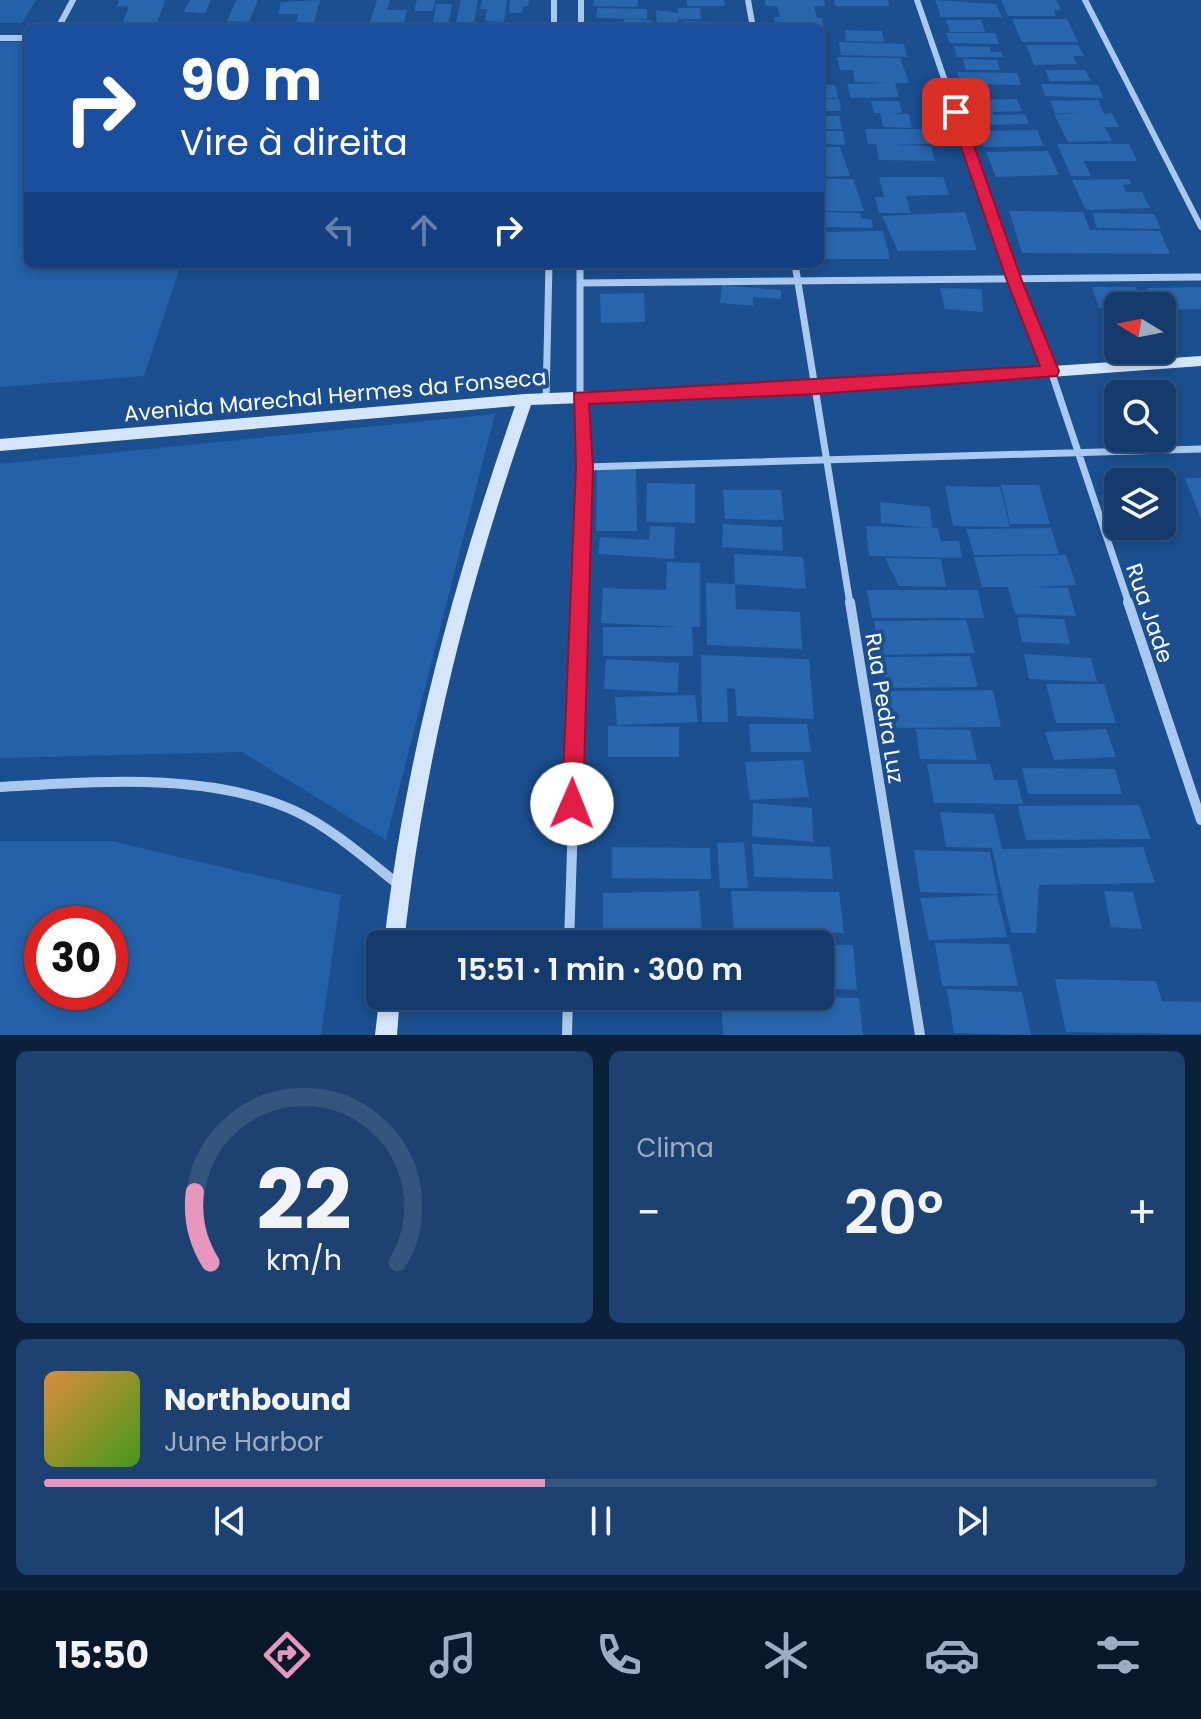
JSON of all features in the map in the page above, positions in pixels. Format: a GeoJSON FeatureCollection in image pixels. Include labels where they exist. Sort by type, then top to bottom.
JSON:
{"type":"FeatureCollection","features":[{"type":"Feature","properties":{"kind":"main road","name":"Avenida Marechal Hermes da Fonseca"},"geometry":{"type":"LineString","coordinates":[[0,445],[525,400],[816,388],[1201,361]]}},
{"type":"Feature","properties":{"kind":"main road"},"geometry":{"type":"LineString","coordinates":[[395,930],[399,885],[426,738],[456,607],[525,400]]}},
{"type":"Feature","properties":{"kind":"main road"},"geometry":{"type":"LineString","coordinates":[[386,1035],[388,1010]]}},
{"type":"Feature","properties":{"kind":"street"},"geometry":{"type":"LineString","coordinates":[[60,24],[73,0]]}},
{"type":"Feature","properties":{"kind":"street"},"geometry":{"type":"LineString","coordinates":[[554,0],[554,24]]}},
{"type":"Feature","properties":{"kind":"street"},"geometry":{"type":"LineString","coordinates":[[581,0],[581,24]]}},
{"type":"Feature","properties":{"kind":"street"},"geometry":{"type":"LineString","coordinates":[[748,0],[752,24]]}},
{"type":"Feature","properties":{"kind":"street","name":"Rua Jade"},"geometry":{"type":"LineString","coordinates":[[917,0],[1014,281],[1051,371],[1201,820]]}},
{"type":"Feature","properties":{"kind":"street"},"geometry":{"type":"LineString","coordinates":[[1085,0],[1201,227]]}},
{"type":"Feature","properties":{"kind":"street"},"geometry":{"type":"LineString","coordinates":[[0,38],[24,38]]}},
{"type":"Feature","properties":{"kind":"street"},"geometry":{"type":"LineString","coordinates":[[546,400],[549,268]]}},
{"type":"Feature","properties":{"kind":"street"},"geometry":{"type":"LineString","coordinates":[[569,930],[585,467],[580,398],[580,268]]}},
{"type":"Feature","properties":{"kind":"street","name":"Rua Pedra Luz"},"geometry":{"type":"LineString","coordinates":[[796,268],[920,1035]]}},
{"type":"Feature","properties":{"kind":"street"},"geometry":{"type":"LineString","coordinates":[[580,283],[1201,277]]}},
{"type":"Feature","properties":{"kind":"street"},"geometry":{"type":"LineString","coordinates":[[585,467],[1078,455],[1201,449]]}},
{"type":"Feature","properties":{"kind":"street"},"geometry":{"type":"LineString","coordinates":[[0,787],[122,784],[255,794],[296,811],[399,885]]}},
{"type":"Feature","properties":{"kind":"street"},"geometry":{"type":"LineString","coordinates":[[567,1035],[568,1010]]}},
{"type":"Feature","properties":{"kind":"shaded area"},"geometry":{"type":"Polygon","coordinates":[[[0,0],[36,0],[22,23],[0,23],[0,0]]]}},
{"type":"Feature","properties":{"kind":"shaded area"},"geometry":{"type":"Polygon","coordinates":[[[0,42],[24,42],[24,268],[180,268],[144,376],[0,387],[0,42]]]}},
{"type":"Feature","properties":{"kind":"shaded area"},"geometry":{"type":"Polygon","coordinates":[[[495,414],[386,840],[242,752],[0,758],[0,464],[495,414]]]}},
{"type":"Feature","properties":{"kind":"shaded area"},"geometry":{"type":"Polygon","coordinates":[[[0,841],[111,841],[341,895],[321,1035],[0,1035],[0,841]]]}},
{"type":"Feature","properties":{"kind":"building"},"geometry":{"type":"Polygon","coordinates":[[[119,0],[165,0],[157,24],[122,24],[129,6],[117,7],[119,0]]]}},
{"type":"Feature","properties":{"kind":"building"},"geometry":{"type":"Polygon","coordinates":[[[190,0],[211,0],[205,13],[184,12],[190,0]]]}},
{"type":"Feature","properties":{"kind":"building"},"geometry":{"type":"Polygon","coordinates":[[[236,0],[258,0],[249,22],[227,21],[236,0]]]}},
{"type":"Feature","properties":{"kind":"building"},"geometry":{"type":"Polygon","coordinates":[[[320,0],[314,23],[296,23],[298,14],[278,14],[281,2],[320,0]]]}},
{"type":"Feature","properties":{"kind":"building"},"geometry":{"type":"Polygon","coordinates":[[[377,0],[390,0],[387,10],[407,10],[404,23],[370,22],[377,0]]]}},
{"type":"Feature","properties":{"kind":"building"},"geometry":{"type":"Polygon","coordinates":[[[417,0],[435,0],[433,11],[414,11],[417,0]]]}},
{"type":"Feature","properties":{"kind":"building"},"geometry":{"type":"Polygon","coordinates":[[[461,0],[478,0],[474,22],[456,22],[461,0]]]}},
{"type":"Feature","properties":{"kind":"building"},"geometry":{"type":"Polygon","coordinates":[[[482,0],[507,0],[504,22],[485,21],[487,9],[480,9],[482,0]]]}},
{"type":"Feature","properties":{"kind":"building"},"geometry":{"type":"Polygon","coordinates":[[[510,0],[529,0],[522,13],[509,13],[510,0]]]}},
{"type":"Feature","properties":{"kind":"building"},"geometry":{"type":"Polygon","coordinates":[[[594,0],[638,0],[638,7],[593,6],[594,0]]]}},
{"type":"Feature","properties":{"kind":"building"},"geometry":{"type":"Polygon","coordinates":[[[687,0],[724,0],[725,6],[687,6],[687,0]]]}},
{"type":"Feature","properties":{"kind":"building"},"geometry":{"type":"Polygon","coordinates":[[[765,0],[824,0],[825,6],[814,6],[817,18],[822,18],[823,24],[775,24],[774,17],[780,17],[777,6],[766,6],[765,0]]]}},
{"type":"Feature","properties":{"kind":"building"},"geometry":{"type":"Polygon","coordinates":[[[834,0],[888,0],[889,6],[835,6],[834,0]]]}},
{"type":"Feature","properties":{"kind":"building"},"geometry":{"type":"Polygon","coordinates":[[[935,0],[996,4],[1002,17],[941,17],[935,0]]]}},
{"type":"Feature","properties":{"kind":"building"},"geometry":{"type":"Polygon","coordinates":[[[1001,0],[1056,0],[1061,10],[1054,10],[1056,16],[1008,16],[1001,0]]]}},
{"type":"Feature","properties":{"kind":"building"},"geometry":{"type":"Polygon","coordinates":[[[436,4],[452,4],[449,22],[433,22],[436,4]]]}},
{"type":"Feature","properties":{"kind":"building"},"geometry":{"type":"Polygon","coordinates":[[[597,8],[647,9],[647,19],[596,18],[597,8]]]}},
{"type":"Feature","properties":{"kind":"building"},"geometry":{"type":"Polygon","coordinates":[[[678,8],[700,8],[701,19],[678,19],[679,24],[657,24],[656,10],[678,13],[678,8]]]}},
{"type":"Feature","properties":{"kind":"building"},"geometry":{"type":"Polygon","coordinates":[[[624,19],[652,20],[652,24],[623,24],[624,19]]]}},
{"type":"Feature","properties":{"kind":"building"},"geometry":{"type":"Polygon","coordinates":[[[1012,19],[1067,19],[1078,42],[1022,42],[1012,19]]]}},
{"type":"Feature","properties":{"kind":"building"},"geometry":{"type":"Polygon","coordinates":[[[946,20],[981,20],[985,32],[950,32],[946,20]]]}},
{"type":"Feature","properties":{"kind":"building"},"geometry":{"type":"Polygon","coordinates":[[[684,21],[726,24],[684,24],[684,21]]]}},
{"type":"Feature","properties":{"kind":"building"},"geometry":{"type":"Polygon","coordinates":[[[845,30],[882,31],[884,42],[846,41],[845,30]]]}},
{"type":"Feature","properties":{"kind":"building"},"geometry":{"type":"Polygon","coordinates":[[[946,33],[995,33],[999,44],[950,43],[946,33]]]}},
{"type":"Feature","properties":{"kind":"building"},"geometry":{"type":"Polygon","coordinates":[[[839,42],[904,44],[907,57],[841,55],[839,42]]]}},
{"type":"Feature","properties":{"kind":"building"},"geometry":{"type":"Polygon","coordinates":[[[1026,45],[1078,45],[1084,56],[1073,56],[1077,64],[1034,65],[1026,45]]]}},
{"type":"Feature","properties":{"kind":"building"},"geometry":{"type":"Polygon","coordinates":[[[954,46],[990,47],[991,52],[1001,52],[1003,57],[957,57],[954,46]]]}},
{"type":"Feature","properties":{"kind":"building"},"geometry":{"type":"Polygon","coordinates":[[[837,57],[900,58],[909,83],[895,83],[899,97],[851,98],[847,84],[888,83],[855,82],[853,70],[840,70],[837,57]]]}},
{"type":"Feature","properties":{"kind":"building"},"geometry":{"type":"Polygon","coordinates":[[[963,59],[997,60],[1000,70],[966,70],[963,59]]]}},
{"type":"Feature","properties":{"kind":"building"},"geometry":{"type":"Polygon","coordinates":[[[1045,70],[1085,70],[1091,81],[1050,81],[1045,70]]]}},
{"type":"Feature","properties":{"kind":"building"},"geometry":{"type":"Polygon","coordinates":[[[957,72],[1017,73],[1021,85],[961,84],[957,72]]]}},
{"type":"Feature","properties":{"kind":"building"},"geometry":{"type":"Polygon","coordinates":[[[1041,84],[1098,85],[1103,98],[1045,96],[1041,84]]]}},
{"type":"Feature","properties":{"kind":"building"},"geometry":{"type":"Polygon","coordinates":[[[824,85],[835,85],[838,98],[824,98],[824,85]]]}},
{"type":"Feature","properties":{"kind":"building"},"geometry":{"type":"Polygon","coordinates":[[[824,99],[839,99],[841,111],[824,111],[824,99]]]}},
{"type":"Feature","properties":{"kind":"building"},"geometry":{"type":"Polygon","coordinates":[[[1017,99],[1022,111],[993,112],[994,115],[1025,114],[1029,124],[979,125],[969,100],[1017,99]]]}},
{"type":"Feature","properties":{"kind":"building"},"geometry":{"type":"Polygon","coordinates":[[[1098,100],[1104,114],[1112,113],[1119,127],[1105,127],[1112,141],[1068,142],[1054,114],[1084,113],[1055,113],[1050,101],[1098,100]]]}},
{"type":"Feature","properties":{"kind":"building"},"geometry":{"type":"Polygon","coordinates":[[[871,101],[899,101],[902,113],[888,114],[909,114],[912,128],[883,127],[880,113],[874,113],[871,101]]]}},
{"type":"Feature","properties":{"kind":"building"},"geometry":{"type":"Polygon","coordinates":[[[824,116],[839,116],[842,129],[824,129],[824,116]]]}},
{"type":"Feature","properties":{"kind":"building"},"geometry":{"type":"Polygon","coordinates":[[[865,129],[930,129],[934,144],[892,145],[931,146],[935,161],[879,160],[876,144],[868,144],[865,129]]]}},
{"type":"Feature","properties":{"kind":"building"},"geometry":{"type":"Polygon","coordinates":[[[1037,130],[1044,146],[983,147],[978,131],[1037,130]]]}},
{"type":"Feature","properties":{"kind":"building"},"geometry":{"type":"Polygon","coordinates":[[[824,131],[843,131],[845,145],[824,144],[824,131]]]}},
{"type":"Feature","properties":{"kind":"building"},"geometry":{"type":"Polygon","coordinates":[[[1057,144],[1129,144],[1137,161],[1084,161],[1091,176],[1071,176],[1057,144]]]}},
{"type":"Feature","properties":{"kind":"building"},"geometry":{"type":"Polygon","coordinates":[[[824,147],[840,147],[850,176],[824,177],[824,161],[830,160],[824,160],[824,147]]]}},
{"type":"Feature","properties":{"kind":"building"},"geometry":{"type":"Polygon","coordinates":[[[1048,151],[1059,175],[996,177],[986,152],[1048,151]]]}},
{"type":"Feature","properties":{"kind":"building"},"geometry":{"type":"Polygon","coordinates":[[[879,177],[943,177],[949,195],[906,196],[911,213],[879,213],[875,197],[884,197],[879,177]]]}},
{"type":"Feature","properties":{"kind":"building"},"geometry":{"type":"Polygon","coordinates":[[[824,179],[853,179],[864,211],[824,211],[824,179]]]}},
{"type":"Feature","properties":{"kind":"building"},"geometry":{"type":"Polygon","coordinates":[[[1129,179],[1132,184],[1123,185],[1126,192],[1142,192],[1150,208],[1086,210],[1072,180],[1129,179]]]}},
{"type":"Feature","properties":{"kind":"building"},"geometry":{"type":"Polygon","coordinates":[[[1009,211],[1083,212],[1090,230],[1160,231],[1170,254],[1022,253],[1009,211]]]}},
{"type":"Feature","properties":{"kind":"building"},"geometry":{"type":"Polygon","coordinates":[[[824,212],[860,213],[861,218],[872,220],[873,228],[824,227],[824,212]]]}},
{"type":"Feature","properties":{"kind":"building"},"geometry":{"type":"Polygon","coordinates":[[[965,212],[977,250],[898,251],[882,216],[965,212]]]}},
{"type":"Feature","properties":{"kind":"building"},"geometry":{"type":"Polygon","coordinates":[[[1092,213],[1154,214],[1161,229],[1097,228],[1092,213]]]}},
{"type":"Feature","properties":{"kind":"building"},"geometry":{"type":"Polygon","coordinates":[[[883,231],[890,259],[824,259],[824,232],[883,231]]]}},
{"type":"Feature","properties":{"kind":"building"},"geometry":{"type":"Polygon","coordinates":[[[722,285],[781,290],[781,299],[753,297],[753,306],[720,303],[722,285]]]}},
{"type":"Feature","properties":{"kind":"building"},"geometry":{"type":"Polygon","coordinates":[[[1092,287],[1136,287],[1138,292],[1104,292],[1104,308],[1099,308],[1092,287]]]}},
{"type":"Feature","properties":{"kind":"building"},"geometry":{"type":"Polygon","coordinates":[[[1201,287],[1201,309],[1176,310],[1176,292],[1149,292],[1147,288],[1201,287]]]}},
{"type":"Feature","properties":{"kind":"building"},"geometry":{"type":"Polygon","coordinates":[[[940,288],[982,289],[983,312],[945,309],[940,288]]]}},
{"type":"Feature","properties":{"kind":"building"},"geometry":{"type":"Polygon","coordinates":[[[644,293],[645,322],[601,323],[600,294],[644,293]]]}},
{"type":"Feature","properties":{"kind":"building"},"geometry":{"type":"Polygon","coordinates":[[[597,469],[636,469],[637,531],[596,531],[597,469]]]}},
{"type":"Feature","properties":{"kind":"building"},"geometry":{"type":"Polygon","coordinates":[[[1185,478],[1201,478],[1201,519],[1185,478]]]}},
{"type":"Feature","properties":{"kind":"building"},"geometry":{"type":"Polygon","coordinates":[[[647,483],[695,484],[695,523],[646,522],[647,483]]]}},
{"type":"Feature","properties":{"kind":"building"},"geometry":{"type":"Polygon","coordinates":[[[1001,485],[1039,485],[1050,524],[1010,524],[1001,485]]]}},
{"type":"Feature","properties":{"kind":"building"},"geometry":{"type":"Polygon","coordinates":[[[945,486],[1000,487],[1010,527],[953,526],[945,486]]]}},
{"type":"Feature","properties":{"kind":"building"},"geometry":{"type":"Polygon","coordinates":[[[723,490],[781,490],[784,520],[725,519],[723,490]]]}},
{"type":"Feature","properties":{"kind":"building"},"geometry":{"type":"Polygon","coordinates":[[[880,502],[930,507],[932,528],[938,528],[941,541],[959,541],[962,558],[869,556],[866,526],[927,528],[881,523],[880,502]]]}},
{"type":"Feature","properties":{"kind":"building"},"geometry":{"type":"Polygon","coordinates":[[[723,524],[782,527],[783,551],[722,547],[723,524]]]}},
{"type":"Feature","properties":{"kind":"building"},"geometry":{"type":"Polygon","coordinates":[[[650,526],[675,527],[674,559],[598,554],[600,537],[649,540],[650,526]]]}},
{"type":"Feature","properties":{"kind":"building"},"geometry":{"type":"Polygon","coordinates":[[[1051,528],[1059,554],[974,555],[966,529],[1051,528]]]}},
{"type":"Feature","properties":{"kind":"building"},"geometry":{"type":"Polygon","coordinates":[[[734,554],[803,557],[806,589],[735,584],[734,554]]]}},
{"type":"Feature","properties":{"kind":"building"},"geometry":{"type":"Polygon","coordinates":[[[1066,555],[1076,585],[1033,587],[1068,588],[1076,616],[1015,614],[1008,587],[982,587],[974,557],[1066,555]]]}},
{"type":"Feature","properties":{"kind":"building"},"geometry":{"type":"Polygon","coordinates":[[[885,558],[941,559],[946,587],[899,586],[885,558]]]}},
{"type":"Feature","properties":{"kind":"building"},"geometry":{"type":"Polygon","coordinates":[[[667,562],[700,563],[700,627],[692,627],[693,656],[603,656],[603,627],[681,627],[601,623],[603,588],[666,590],[667,562]]]}},
{"type":"Feature","properties":{"kind":"building"},"geometry":{"type":"Polygon","coordinates":[[[706,583],[735,584],[736,609],[800,612],[802,649],[707,645],[706,583]]]}},
{"type":"Feature","properties":{"kind":"building"},"geometry":{"type":"Polygon","coordinates":[[[867,590],[978,590],[984,618],[872,618],[867,590]]]}},
{"type":"Feature","properties":{"kind":"building"},"geometry":{"type":"Polygon","coordinates":[[[1017,617],[1064,619],[1070,644],[1022,642],[1017,617]]]}},
{"type":"Feature","properties":{"kind":"building"},"geometry":{"type":"Polygon","coordinates":[[[966,620],[975,653],[880,655],[874,621],[966,620]]]}},
{"type":"Feature","properties":{"kind":"building"},"geometry":{"type":"Polygon","coordinates":[[[1024,654],[1091,658],[1097,682],[1029,679],[1024,654]]]}},
{"type":"Feature","properties":{"kind":"building"},"geometry":{"type":"Polygon","coordinates":[[[701,655],[809,659],[814,719],[737,716],[735,689],[727,688],[728,722],[702,722],[701,655]]]}},
{"type":"Feature","properties":{"kind":"building"},"geometry":{"type":"Polygon","coordinates":[[[970,656],[978,687],[886,688],[880,657],[970,656]]]}},
{"type":"Feature","properties":{"kind":"building"},"geometry":{"type":"Polygon","coordinates":[[[606,659],[679,663],[678,693],[604,689],[606,659]]]}},
{"type":"Feature","properties":{"kind":"building"},"geometry":{"type":"Polygon","coordinates":[[[1046,684],[1104,684],[1116,723],[1056,723],[1046,684]]]}},
{"type":"Feature","properties":{"kind":"building"},"geometry":{"type":"Polygon","coordinates":[[[993,690],[1001,727],[892,728],[886,691],[993,690]]]}},
{"type":"Feature","properties":{"kind":"building"},"geometry":{"type":"Polygon","coordinates":[[[695,695],[698,722],[617,725],[615,697],[695,695]]]}},
{"type":"Feature","properties":{"kind":"building"},"geometry":{"type":"Polygon","coordinates":[[[749,724],[807,724],[811,752],[751,752],[749,724]]]}},
{"type":"Feature","properties":{"kind":"building"},"geometry":{"type":"Polygon","coordinates":[[[608,726],[679,727],[679,757],[608,757],[608,726]]]}},
{"type":"Feature","properties":{"kind":"building"},"geometry":{"type":"Polygon","coordinates":[[[916,729],[970,730],[977,760],[920,759],[916,729]]]}},
{"type":"Feature","properties":{"kind":"building"},"geometry":{"type":"Polygon","coordinates":[[[1106,729],[1116,757],[1054,760],[1045,732],[1106,729]]]}},
{"type":"Feature","properties":{"kind":"building"},"geometry":{"type":"Polygon","coordinates":[[[803,760],[809,797],[750,800],[745,762],[803,760]]]}},
{"type":"Feature","properties":{"kind":"building"},"geometry":{"type":"Polygon","coordinates":[[[927,764],[990,764],[994,780],[1017,780],[1023,804],[934,803],[927,764]]]}},
{"type":"Feature","properties":{"kind":"building"},"geometry":{"type":"Polygon","coordinates":[[[1022,768],[1115,769],[1122,794],[1028,794],[1022,768]]]}},
{"type":"Feature","properties":{"kind":"building"},"geometry":{"type":"Polygon","coordinates":[[[753,803],[812,808],[813,842],[752,836],[753,803]]]}},
{"type":"Feature","properties":{"kind":"building"},"geometry":{"type":"Polygon","coordinates":[[[1139,805],[1151,839],[1026,840],[1018,806],[1139,805]]]}},
{"type":"Feature","properties":{"kind":"building"},"geometry":{"type":"Polygon","coordinates":[[[940,812],[994,814],[1002,849],[1143,847],[1155,883],[1039,885],[1036,933],[1011,933],[992,848],[946,847],[940,812]]]}},
{"type":"Feature","properties":{"kind":"building"},"geometry":{"type":"Polygon","coordinates":[[[744,842],[748,888],[720,888],[717,843],[744,842]]]}},
{"type":"Feature","properties":{"kind":"building"},"geometry":{"type":"Polygon","coordinates":[[[752,844],[830,847],[833,879],[754,877],[752,844]]]}},
{"type":"Feature","properties":{"kind":"building"},"geometry":{"type":"Polygon","coordinates":[[[612,847],[710,848],[711,879],[612,878],[612,847]]]}},
{"type":"Feature","properties":{"kind":"building"},"geometry":{"type":"Polygon","coordinates":[[[914,850],[990,852],[998,894],[920,892],[914,850]]]}},
{"type":"Feature","properties":{"kind":"building"},"geometry":{"type":"Polygon","coordinates":[[[699,891],[702,930],[603,930],[603,893],[699,891]]]}},
{"type":"Feature","properties":{"kind":"building"},"geometry":{"type":"Polygon","coordinates":[[[731,891],[839,892],[844,933],[834,933],[834,930],[734,930],[731,891]]]}},
{"type":"Feature","properties":{"kind":"building"},"geometry":{"type":"Polygon","coordinates":[[[1104,891],[1133,892],[1142,929],[1111,927],[1104,891]]]}},
{"type":"Feature","properties":{"kind":"building"},"geometry":{"type":"Polygon","coordinates":[[[997,895],[1007,937],[929,940],[920,898],[997,895]]]}},
{"type":"Feature","properties":{"kind":"building"},"geometry":{"type":"Polygon","coordinates":[[[935,943],[1009,944],[1018,986],[942,986],[935,943]]]}},
{"type":"Feature","properties":{"kind":"building"},"geometry":{"type":"Polygon","coordinates":[[[834,944],[853,945],[857,990],[834,989],[834,944]]]}},
{"type":"Feature","properties":{"kind":"building"},"geometry":{"type":"Polygon","coordinates":[[[1055,979],[1156,981],[1162,1001],[1201,1002],[1201,1034],[1066,1032],[1055,979]]]}},
{"type":"Feature","properties":{"kind":"building"},"geometry":{"type":"Polygon","coordinates":[[[947,989],[1022,992],[1031,1035],[954,1033],[947,989]]]}},
{"type":"Feature","properties":{"kind":"building"},"geometry":{"type":"Polygon","coordinates":[[[834,998],[859,998],[863,1035],[723,1035],[722,1010],[834,1010],[834,998]]]}},
{"type":"Feature","properties":{"kind":"route"},"geometry":{"type":"LineString","coordinates":[[572,804],[585,467],[580,398],[816,388],[1051,371],[1014,281],[956,112]]}}]}
